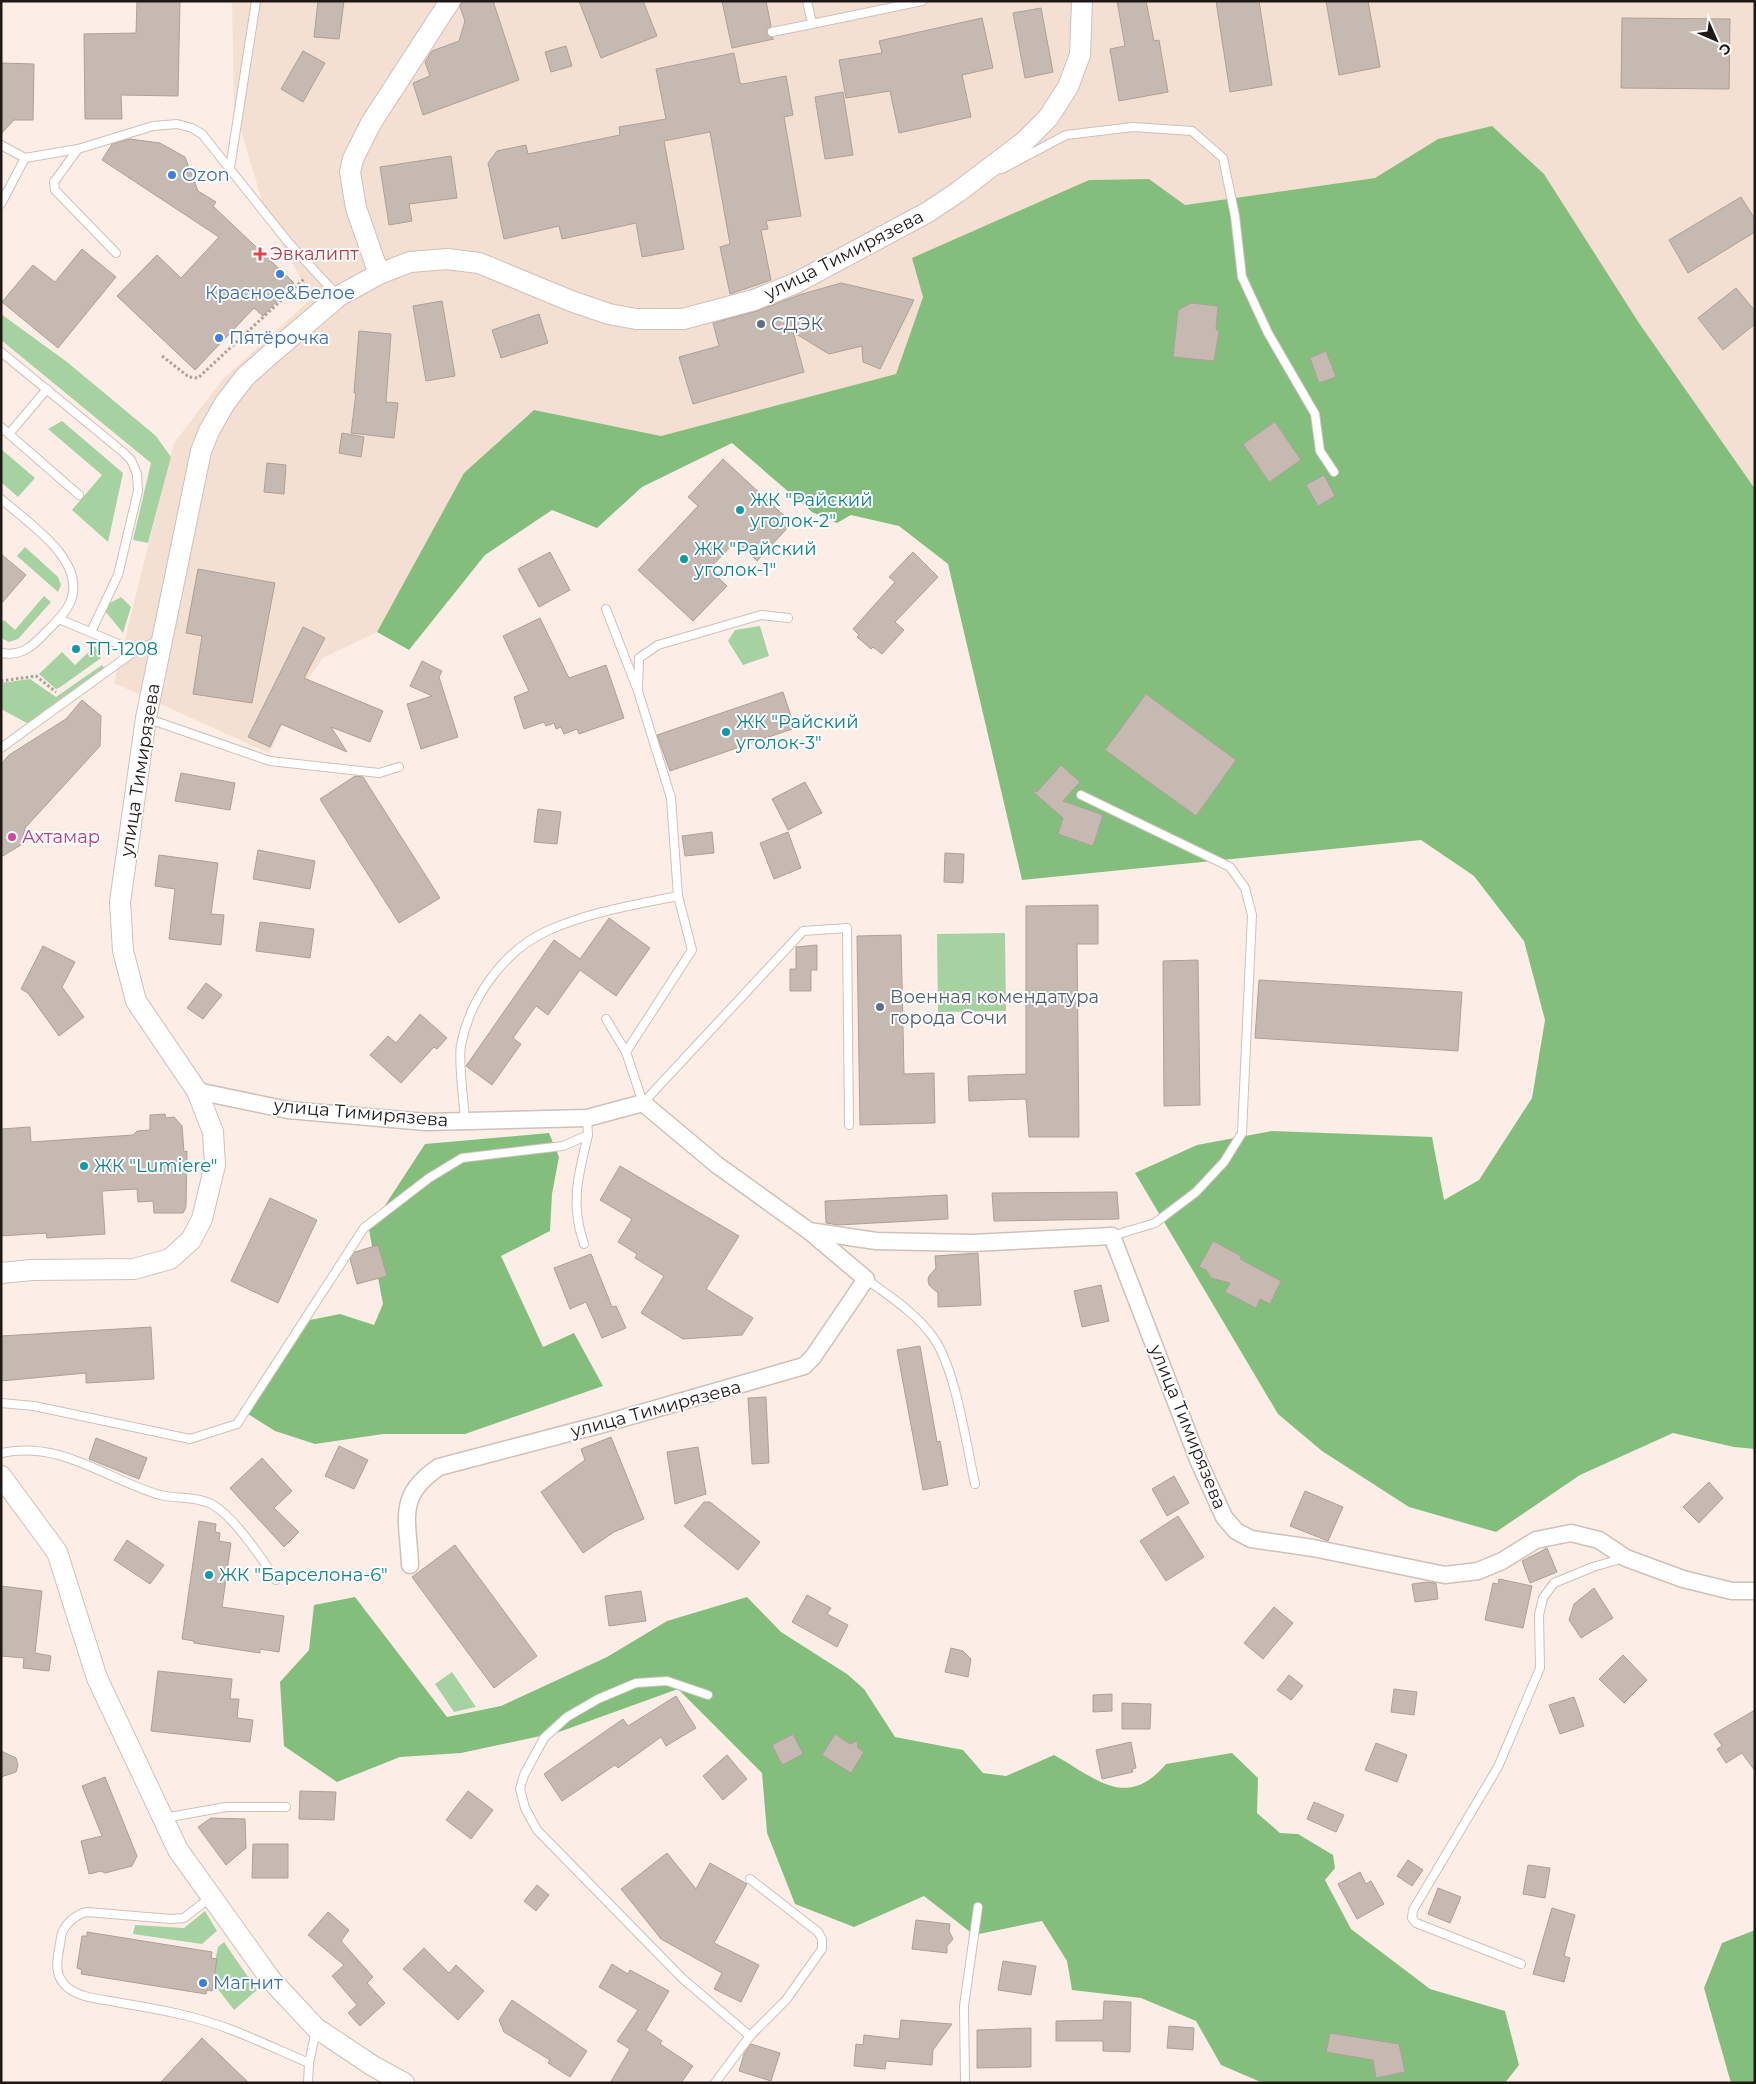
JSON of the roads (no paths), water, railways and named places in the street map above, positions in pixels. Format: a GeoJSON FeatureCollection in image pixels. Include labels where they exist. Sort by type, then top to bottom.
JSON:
{"type":"FeatureCollection","features":[{"type":"Feature","properties":{"kind":"street"},"geometry":{"type":"LineString","coordinates":[[379,274],[356,208],[350,172],[353,159],[371,123],[450,1]]}},
{"type":"Feature","properties":{"kind":"street","name":"улица Тимирязева"},"geometry":{"type":"LineString","coordinates":[[1,1273],[32,1270],[134,1269],[170,1260],[191,1240],[202,1219],[215,1165],[214,1132],[197,1091],[136,1000],[123,951],[120,902],[146,718],[201,451],[209,431],[225,403],[245,377],[339,296],[379,274],[410,262],[447,259],[479,263],[571,301],[609,314],[636,319],[683,319],[754,300],[796,283],[928,212],[958,192],[1025,141],[1048,118],[1068,87],[1080,55],[1082,1]]}},
{"type":"Feature","properties":{"kind":"street","name":"улица Тимирязева"},"geometry":{"type":"LineString","coordinates":[[197,1091],[288,1110],[426,1122],[587,1118],[643,1102]]}},
{"type":"Feature","properties":{"kind":"street"},"geometry":{"type":"LineString","coordinates":[[643,1102],[717,1166],[809,1231],[866,1279]]}},
{"type":"Feature","properties":{"kind":"street"},"geometry":{"type":"LineString","coordinates":[[809,1231],[876,1242],[962,1243],[1112,1236]]}},
{"type":"Feature","properties":{"kind":"street","name":"улица Тимирязева"},"geometry":{"type":"LineString","coordinates":[[1112,1236],[1199,1462],[1224,1517],[1236,1531],[1251,1539],[1313,1548],[1445,1575],[1478,1571],[1502,1561],[1536,1540],[1571,1533],[1599,1540],[1626,1558],[1683,1579],[1732,1591],[1755,1591]]}},
{"type":"Feature","properties":{"kind":"street","name":"улица Тимирязева"},"geometry":{"type":"LineString","coordinates":[[410,1565],[407,1506],[414,1488],[422,1479],[439,1467],[796,1370],[804,1366],[812,1357],[866,1279]]}},
{"type":"Feature","properties":{"kind":"street"},"geometry":{"type":"LineString","coordinates":[[1,1476],[57,1552],[97,1678],[178,1850],[271,1980],[316,2028],[373,2066],[404,2083]]}},
{"type":"Feature","properties":{"kind":"lane"},"geometry":{"type":"LineString","coordinates":[[230,168],[256,1]]}},
{"type":"Feature","properties":{"kind":"lane"},"geometry":{"type":"LineString","coordinates":[[807,1],[812,24]]}},
{"type":"Feature","properties":{"kind":"lane"},"geometry":{"type":"LineString","coordinates":[[772,32],[893,4],[922,1]]}},
{"type":"Feature","properties":{"kind":"lane"},"geometry":{"type":"LineString","coordinates":[[1,145],[25,158],[78,149],[153,126],[177,124],[192,128],[202,134],[288,242],[339,296]]}},
{"type":"Feature","properties":{"kind":"lane"},"geometry":{"type":"LineString","coordinates":[[958,192],[1066,135],[1134,128],[1192,131],[1223,158],[1235,216],[1242,277],[1268,333],[1315,414],[1320,450],[1334,472]]}},
{"type":"Feature","properties":{"kind":"lane"},"geometry":{"type":"LineString","coordinates":[[78,149],[54,182],[55,190],[116,253]]}},
{"type":"Feature","properties":{"kind":"lane"},"geometry":{"type":"LineString","coordinates":[[1,204],[25,158]]}},
{"type":"Feature","properties":{"kind":"lane"},"geometry":{"type":"LineString","coordinates":[[1,352],[123,452],[131,460],[137,474],[138,491],[118,575],[91,632]]}},
{"type":"Feature","properties":{"kind":"lane"},"geometry":{"type":"LineString","coordinates":[[9,434],[47,389]]}},
{"type":"Feature","properties":{"kind":"lane"},"geometry":{"type":"LineString","coordinates":[[1,427],[79,495]]}},
{"type":"Feature","properties":{"kind":"lane"},"geometry":{"type":"LineString","coordinates":[[1,499],[59,551],[73,576],[72,598],[59,619],[33,646],[23,652],[11,655],[1,653]]}},
{"type":"Feature","properties":{"kind":"lane"},"geometry":{"type":"LineString","coordinates":[[606,609],[638,691],[671,798],[678,896],[692,950],[626,1052]]}},
{"type":"Feature","properties":{"kind":"lane"},"geometry":{"type":"LineString","coordinates":[[638,691],[639,658],[658,645],[761,615],[788,618]]}},
{"type":"Feature","properties":{"kind":"lane"},"geometry":{"type":"LineString","coordinates":[[59,619],[135,651]]}},
{"type":"Feature","properties":{"kind":"lane"},"geometry":{"type":"LineString","coordinates":[[1,748],[135,651],[162,638]]}},
{"type":"Feature","properties":{"kind":"lane"},"geometry":{"type":"LineString","coordinates":[[146,718],[270,761],[379,773],[399,767]]}},
{"type":"Feature","properties":{"kind":"lane"},"geometry":{"type":"LineString","coordinates":[[1081,794],[1230,868],[1245,888],[1252,915],[1242,1133],[1224,1162],[1196,1192],[1155,1223],[1112,1236]]}},
{"type":"Feature","properties":{"kind":"lane"},"geometry":{"type":"LineString","coordinates":[[465,1121],[460,1046],[475,999],[507,958],[545,931],[597,913],[678,896]]}},
{"type":"Feature","properties":{"kind":"lane"},"geometry":{"type":"LineString","coordinates":[[606,1019],[626,1052],[643,1102],[804,931],[847,928],[849,1125]]}},
{"type":"Feature","properties":{"kind":"lane"},"geometry":{"type":"LineString","coordinates":[[584,1244],[577,1223],[576,1184],[588,1135],[587,1118]]}},
{"type":"Feature","properties":{"kind":"lane"},"geometry":{"type":"LineString","coordinates":[[1,1403],[62,1411],[190,1439],[237,1424],[364,1228],[430,1178],[462,1158],[563,1146],[588,1135]]}},
{"type":"Feature","properties":{"kind":"lane"},"geometry":{"type":"LineString","coordinates":[[866,1279],[917,1320],[932,1336],[946,1358],[975,1484]]}},
{"type":"Feature","properties":{"kind":"lane"},"geometry":{"type":"LineString","coordinates":[[1,1453],[21,1449],[57,1453],[161,1495],[203,1500],[214,1505],[234,1524],[276,1580]]}},
{"type":"Feature","properties":{"kind":"lane"},"geometry":{"type":"LineString","coordinates":[[1521,1964],[1416,1923],[1412,1918],[1413,1910],[1498,1767],[1540,1668],[1539,1615],[1543,1598],[1554,1583],[1593,1567],[1626,1558]]}},
{"type":"Feature","properties":{"kind":"lane"},"geometry":{"type":"LineString","coordinates":[[708,1695],[667,1681],[636,1683],[598,1699],[567,1717],[544,1738],[524,1775],[520,1789],[525,1808],[537,1830],[683,1979],[750,2036]]}},
{"type":"Feature","properties":{"kind":"lane"},"geometry":{"type":"LineString","coordinates":[[163,1818],[226,1808],[286,1807]]}},
{"type":"Feature","properties":{"kind":"lane"},"geometry":{"type":"LineString","coordinates":[[715,2083],[750,2036],[786,2000],[822,1949],[822,1939],[818,1932],[750,1879]]}},
{"type":"Feature","properties":{"kind":"lane"},"geometry":{"type":"LineString","coordinates":[[211,1897],[184,1918],[171,1920],[87,1912],[79,1913],[62,1932],[56,1970],[60,1979],[67,1987],[81,1995],[166,2011],[204,2021],[231,2030],[309,2063]]}},
{"type":"Feature","properties":{"kind":"lane"},"geometry":{"type":"LineString","coordinates":[[965,2083],[964,2006],[978,1908]]}},
{"type":"Feature","properties":{"kind":"lane"},"geometry":{"type":"LineString","coordinates":[[308,2083],[309,2063],[316,2028]]}},
{"type":"Feature","properties":{"kind":"place","name":"Ozon"},"geometry":{"type":"Point","coordinates":[172,175]}},
{"type":"Feature","properties":{"kind":"place","name":"Эвкалипт"},"geometry":{"type":"Point","coordinates":[260,254]}},
{"type":"Feature","properties":{"kind":"place","name":"Красное&Белое"},"geometry":{"type":"Point","coordinates":[280,274]}},
{"type":"Feature","properties":{"kind":"place","name":"СДЭК"},"geometry":{"type":"Point","coordinates":[761,324]}},
{"type":"Feature","properties":{"kind":"place","name":"Пятёрочка"},"geometry":{"type":"Point","coordinates":[219,338]}},
{"type":"Feature","properties":{"kind":"place","name":"ЖК \"Райский уголок-2\""},"geometry":{"type":"Point","coordinates":[740,510]}},
{"type":"Feature","properties":{"kind":"place","name":"ЖК \"Райский уголок-1\""},"geometry":{"type":"Point","coordinates":[684,559]}},
{"type":"Feature","properties":{"kind":"place","name":"ТП-1208"},"geometry":{"type":"Point","coordinates":[76,649]}},
{"type":"Feature","properties":{"kind":"place","name":"ЖК \"Райский уголок-3\""},"geometry":{"type":"Point","coordinates":[726,732]}},
{"type":"Feature","properties":{"kind":"place","name":"Ахтамар"},"geometry":{"type":"Point","coordinates":[12,837]}},
{"type":"Feature","properties":{"kind":"place","name":"Военная комендатура города Сочи"},"geometry":{"type":"Point","coordinates":[880,1007]}},
{"type":"Feature","properties":{"kind":"place","name":"ЖК \"Lumiere\""},"geometry":{"type":"Point","coordinates":[84,1166]}},
{"type":"Feature","properties":{"kind":"place","name":"ЖК \"Барселона-6\""},"geometry":{"type":"Point","coordinates":[209,1575]}},
{"type":"Feature","properties":{"kind":"place","name":"Магнит"},"geometry":{"type":"Point","coordinates":[203,1983]}}]}
